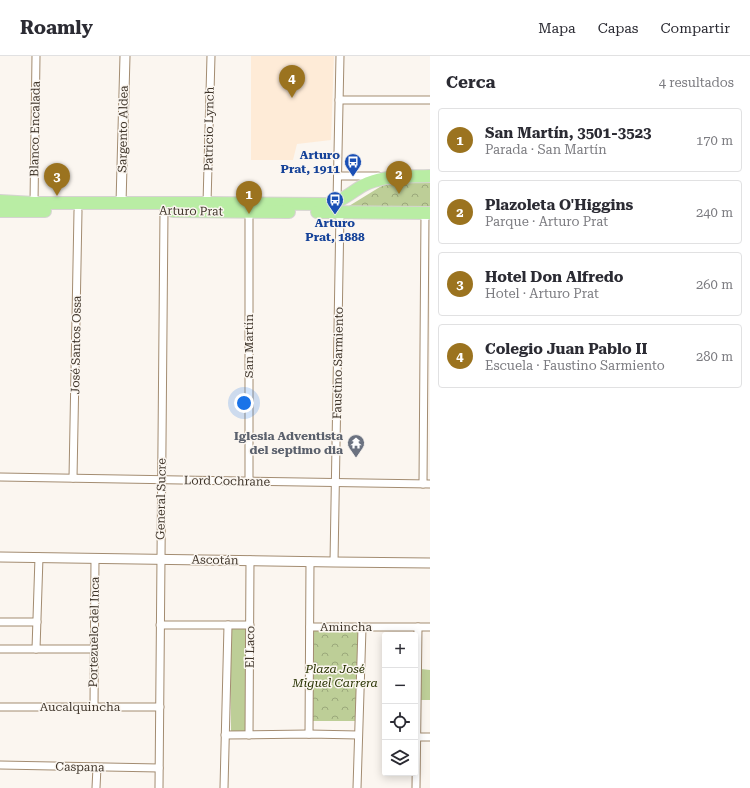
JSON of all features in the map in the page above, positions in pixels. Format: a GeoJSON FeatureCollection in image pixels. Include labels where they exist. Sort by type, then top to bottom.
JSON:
{"type":"FeatureCollection","features":[{"type":"Feature","properties":{"kind":"main road","name":"Arturo Prat"},"geometry":{"type":"LineString","coordinates":[[339,206],[357,189],[377,180],[392,177],[430,176]]}},
{"type":"Feature","properties":{"kind":"main road","name":"Arturo Prat"},"geometry":{"type":"LineString","coordinates":[[0,201],[331,204],[339,206]]}},
{"type":"Feature","properties":{"kind":"main road","name":"Arturo Prat"},"geometry":{"type":"LineString","coordinates":[[0,211],[249,212],[339,206],[427,213]]}},
{"type":"Feature","properties":{"kind":"street","name":"Blanco Encalada"},"geometry":{"type":"LineString","coordinates":[[34,202],[36,56]]}},
{"type":"Feature","properties":{"kind":"street","name":"Sargento Aldea"},"geometry":{"type":"LineString","coordinates":[[121,203],[125,56]]}},
{"type":"Feature","properties":{"kind":"street","name":"Patricio Lynch"},"geometry":{"type":"LineString","coordinates":[[207,203],[210,56]]}},
{"type":"Feature","properties":{"kind":"street","name":"Faustino Sarmiento"},"geometry":{"type":"LineString","coordinates":[[334,562],[340,56]]}},
{"type":"Feature","properties":{"kind":"street"},"geometry":{"type":"LineString","coordinates":[[339,100],[430,100]]}},
{"type":"Feature","properties":{"kind":"street","name":"Arturo Prat"},"geometry":{"type":"LineString","coordinates":[[338,176],[392,177]]}},
{"type":"Feature","properties":{"kind":"street","name":"José Santos Ossa"},"geometry":{"type":"LineString","coordinates":[[73,478],[78,211]]}},
{"type":"Feature","properties":{"kind":"street","name":"General Sucre"},"geometry":{"type":"LineString","coordinates":[[159,788],[164,211]]}},
{"type":"Feature","properties":{"kind":"street","name":"San Martín"},"geometry":{"type":"LineString","coordinates":[[249,212],[249,481]]}},
{"type":"Feature","properties":{"kind":"street"},"geometry":{"type":"LineString","coordinates":[[426,484],[427,213]]}},
{"type":"Feature","properties":{"kind":"street","name":"Lord Cochrane"},"geometry":{"type":"LineString","coordinates":[[0,477],[426,484]]}},
{"type":"Feature","properties":{"kind":"street","name":"Ascotán"},"geometry":{"type":"LineString","coordinates":[[0,557],[430,563]]}},
{"type":"Feature","properties":{"kind":"street"},"geometry":{"type":"LineString","coordinates":[[36,649],[39,557]]}},
{"type":"Feature","properties":{"kind":"street","name":"Portezuelo del Inca"},"geometry":{"type":"LineString","coordinates":[[94,707],[95,558]]}},
{"type":"Feature","properties":{"kind":"street","name":"El Laco"},"geometry":{"type":"LineString","coordinates":[[249,735],[250,560]]}},
{"type":"Feature","properties":{"kind":"street"},"geometry":{"type":"LineString","coordinates":[[309,734],[310,561]]}},
{"type":"Feature","properties":{"kind":"street"},"geometry":{"type":"LineString","coordinates":[[0,622],[37,622]]}},
{"type":"Feature","properties":{"kind":"street"},"geometry":{"type":"LineString","coordinates":[[160,625],[250,625]]}},
{"type":"Feature","properties":{"kind":"street","name":"El Laco"},"geometry":{"type":"LineString","coordinates":[[224,788],[228,625]]}},
{"type":"Feature","properties":{"kind":"street"},"geometry":{"type":"LineString","coordinates":[[417,704],[418,627]]}},
{"type":"Feature","properties":{"kind":"street","name":"Amincha"},"geometry":{"type":"LineString","coordinates":[[310,628],[430,628]]}},
{"type":"Feature","properties":{"kind":"street"},"geometry":{"type":"LineString","coordinates":[[357,788],[362,628]]}},
{"type":"Feature","properties":{"kind":"street"},"geometry":{"type":"LineString","coordinates":[[0,649],[94,649]]}},
{"type":"Feature","properties":{"kind":"street","name":"Aucalquincha"},"geometry":{"type":"LineString","coordinates":[[0,707],[160,707]]}},
{"type":"Feature","properties":{"kind":"street"},"geometry":{"type":"LineString","coordinates":[[225,735],[358,735]]}},
{"type":"Feature","properties":{"kind":"street"},"geometry":{"type":"LineString","coordinates":[[418,737],[430,737]]}},
{"type":"Feature","properties":{"kind":"street"},"geometry":{"type":"LineString","coordinates":[[416,788],[417,740]]}},
{"type":"Feature","properties":{"kind":"street","name":"Caspana"},"geometry":{"type":"LineString","coordinates":[[0,765],[159,768]]}},
{"type":"Feature","properties":{"kind":"street"},"geometry":{"type":"LineString","coordinates":[[96,788],[97,767]]}},
{"type":"Feature","properties":{"kind":"shaded area"},"geometry":{"type":"Polygon","coordinates":[[[251,56],[334,56],[331,140],[297,144],[293,160],[251,160],[251,56]]]}},
{"type":"Feature","properties":{"kind":"green space"},"geometry":{"type":"Polygon","coordinates":[[[388,182],[430,182],[430,206],[349,206],[388,182]]]}},
{"type":"Feature","properties":{"kind":"green space"},"geometry":{"type":"Polygon","coordinates":[[[230,628],[248,628],[246,732],[231,732],[230,628]]]}},
{"type":"Feature","properties":{"kind":"green space","name":"Plaza José Miguel Carrera"},"geometry":{"type":"Polygon","coordinates":[[[314,630],[360,631],[355,721],[311,721],[314,630]]]}},
{"type":"Feature","properties":{"kind":"green space"},"geometry":{"type":"Polygon","coordinates":[[[421,669],[430,670],[430,700],[420,700],[421,669]]]}},
{"type":"Feature","properties":{"kind":"place","name":"Colegio Juan Pablo II"},"geometry":{"type":"Point","coordinates":[292,98]}},
{"type":"Feature","properties":{"kind":"place","name":"Arturo Prat, 1911"},"geometry":{"type":"Point","coordinates":[353,177]}},
{"type":"Feature","properties":{"kind":"place","name":"Plazoleta O'Higgins"},"geometry":{"type":"Point","coordinates":[399,194]}},
{"type":"Feature","properties":{"kind":"place","name":"Hotel Don Alfredo"},"geometry":{"type":"Point","coordinates":[57,196]}},
{"type":"Feature","properties":{"kind":"place","name":"San Martín, 3501-3523"},"geometry":{"type":"Point","coordinates":[249,214]}},
{"type":"Feature","properties":{"kind":"place","name":"Arturo Prat, 1888"},"geometry":{"type":"Point","coordinates":[335,215]}},
{"type":"Feature","properties":{"kind":"place","name":"Iglesia Adventista del septimo dia"},"geometry":{"type":"Point","coordinates":[356,458]}}]}
